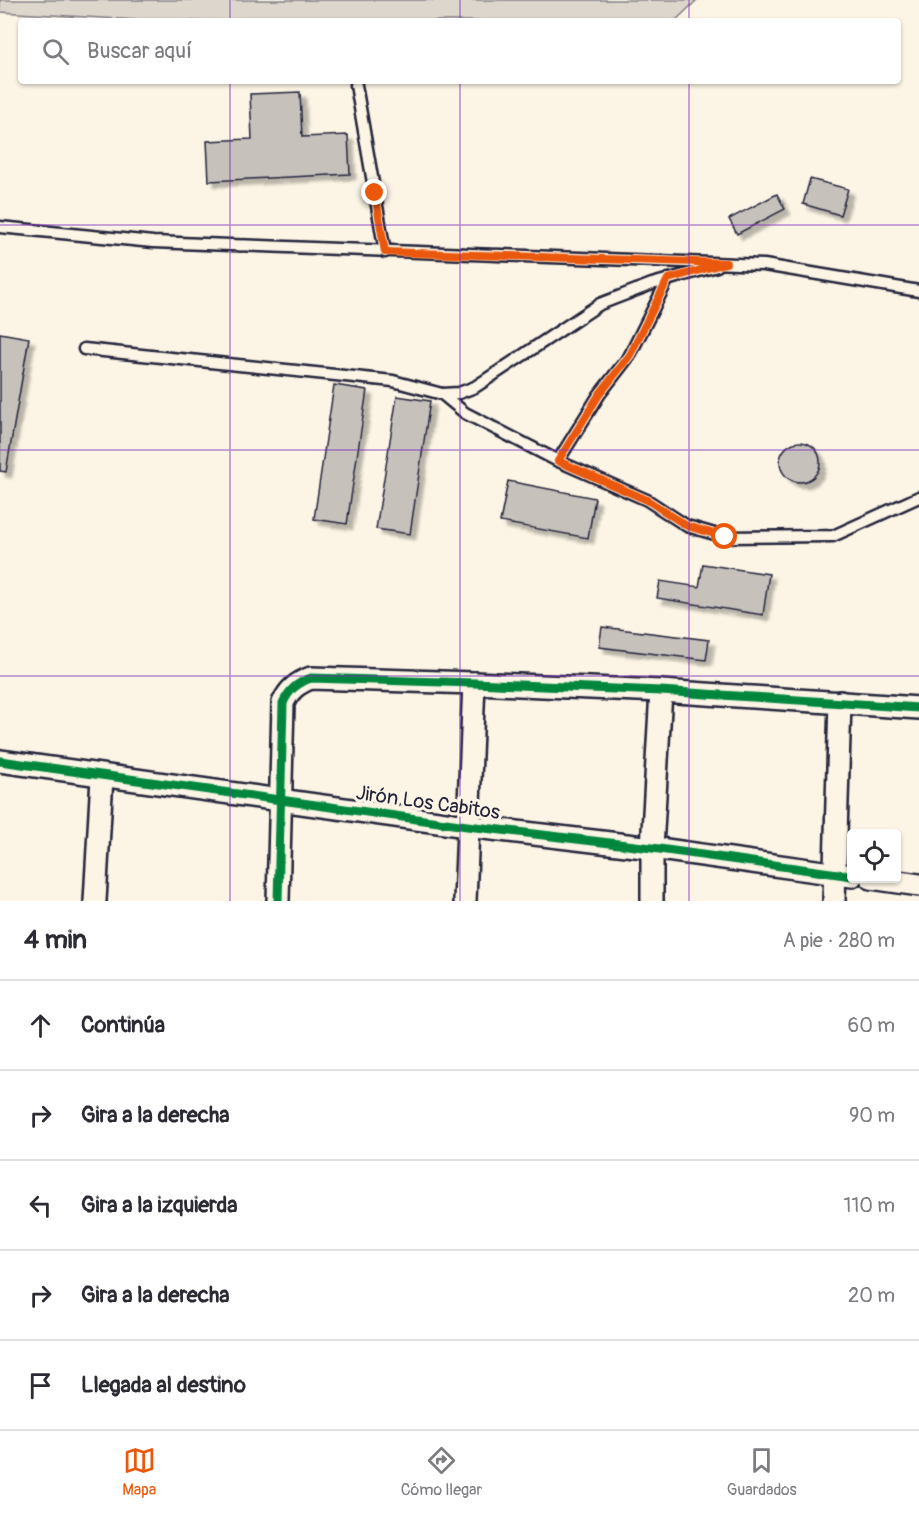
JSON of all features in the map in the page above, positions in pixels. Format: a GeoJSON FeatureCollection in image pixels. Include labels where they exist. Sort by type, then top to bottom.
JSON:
{"type":"FeatureCollection","features":[{"type":"Feature","properties":{"kind":"street"},"geometry":{"type":"LineString","coordinates":[[278,901],[283,703],[297,684],[311,678],[662,692],[919,708]]}},
{"type":"Feature","properties":{"kind":"street"},"geometry":{"type":"LineString","coordinates":[[465,901],[474,683]]}},
{"type":"Feature","properties":{"kind":"street"},"geometry":{"type":"LineString","coordinates":[[652,901],[652,848],[662,692]]}},
{"type":"Feature","properties":{"kind":"street"},"geometry":{"type":"LineString","coordinates":[[834,901],[843,875],[840,702]]}},
{"type":"Feature","properties":{"kind":"street","name":"Jirón Los Cabitos"},"geometry":{"type":"LineString","coordinates":[[0,761],[102,777],[843,875]]}},
{"type":"Feature","properties":{"kind":"street"},"geometry":{"type":"LineString","coordinates":[[95,901],[102,777]]}},
{"type":"Feature","properties":{"kind":"street"},"geometry":{"type":"LineString","coordinates":[[901,883],[919,885]]}},
{"type":"Feature","properties":{"kind":"lane"},"geometry":{"type":"LineString","coordinates":[[356,85],[385,252]]}},
{"type":"Feature","properties":{"kind":"lane"},"geometry":{"type":"LineString","coordinates":[[0,227],[153,242],[764,265],[919,291]]}},
{"type":"Feature","properties":{"kind":"lane"},"geometry":{"type":"LineString","coordinates":[[84,349],[393,381],[442,394],[459,393],[475,387],[600,304],[668,279],[726,263]]}},
{"type":"Feature","properties":{"kind":"lane"},"geometry":{"type":"LineString","coordinates":[[558,461],[599,395],[630,355],[668,279]]}},
{"type":"Feature","properties":{"kind":"lane"},"geometry":{"type":"LineString","coordinates":[[442,394],[465,413],[558,461],[647,500],[687,526],[725,537],[833,536],[919,497]]}},
{"type":"Feature","properties":{"kind":"shaded area"},"geometry":{"type":"Polygon","coordinates":[[[0,0],[697,0],[678,18],[103,18],[0,12],[0,0]]]}},
{"type":"Feature","properties":{"kind":"building"},"geometry":{"type":"Polygon","coordinates":[[[300,92],[302,137],[348,135],[350,174],[209,181],[207,141],[252,139],[250,94],[300,92]]]}},
{"type":"Feature","properties":{"kind":"building"},"geometry":{"type":"Polygon","coordinates":[[[810,179],[848,189],[840,215],[803,204],[810,179]]]}},
{"type":"Feature","properties":{"kind":"building"},"geometry":{"type":"Polygon","coordinates":[[[777,194],[785,209],[737,234],[729,219],[777,194]]]}},
{"type":"Feature","properties":{"kind":"building"},"geometry":{"type":"Polygon","coordinates":[[[0,333],[29,338],[6,472],[0,471],[0,333]]]}},
{"type":"Feature","properties":{"kind":"building"},"geometry":{"type":"Polygon","coordinates":[[[334,385],[367,390],[347,524],[314,519],[334,385]]]}},
{"type":"Feature","properties":{"kind":"building"},"geometry":{"type":"Polygon","coordinates":[[[397,396],[430,401],[410,534],[376,529],[397,396]]]}},
{"type":"Feature","properties":{"kind":"building"},"geometry":{"type":"Polygon","coordinates":[[[800,442],[808,443],[814,448],[819,454],[819,470],[814,476],[808,481],[800,482],[792,481],[786,476],[781,470],[780,462],[781,454],[786,448],[792,443],[800,442]]]}},
{"type":"Feature","properties":{"kind":"building"},"geometry":{"type":"Polygon","coordinates":[[[508,481],[595,498],[588,538],[500,522],[508,481]]]}},
{"type":"Feature","properties":{"kind":"building"},"geometry":{"type":"Polygon","coordinates":[[[703,564],[769,574],[763,615],[657,598],[660,581],[699,587],[703,564]]]}},
{"type":"Feature","properties":{"kind":"building"},"geometry":{"type":"Polygon","coordinates":[[[602,627],[709,640],[706,660],[599,647],[602,627]]]}},
{"type":"Feature","properties":{"kind":"cycle path"},"geometry":{"type":"LineString","coordinates":[[278,901],[283,703],[294,688],[311,678],[661,691],[919,708]]}},
{"type":"Feature","properties":{"kind":"cycle path"},"geometry":{"type":"LineString","coordinates":[[0,761],[467,826],[652,848],[847,875]]}},
{"type":"Feature","properties":{"kind":"route"},"geometry":{"type":"LineString","coordinates":[[375,193],[385,252],[726,263],[668,279],[630,355],[599,395],[558,461],[647,500],[687,526],[725,537]]}}]}
